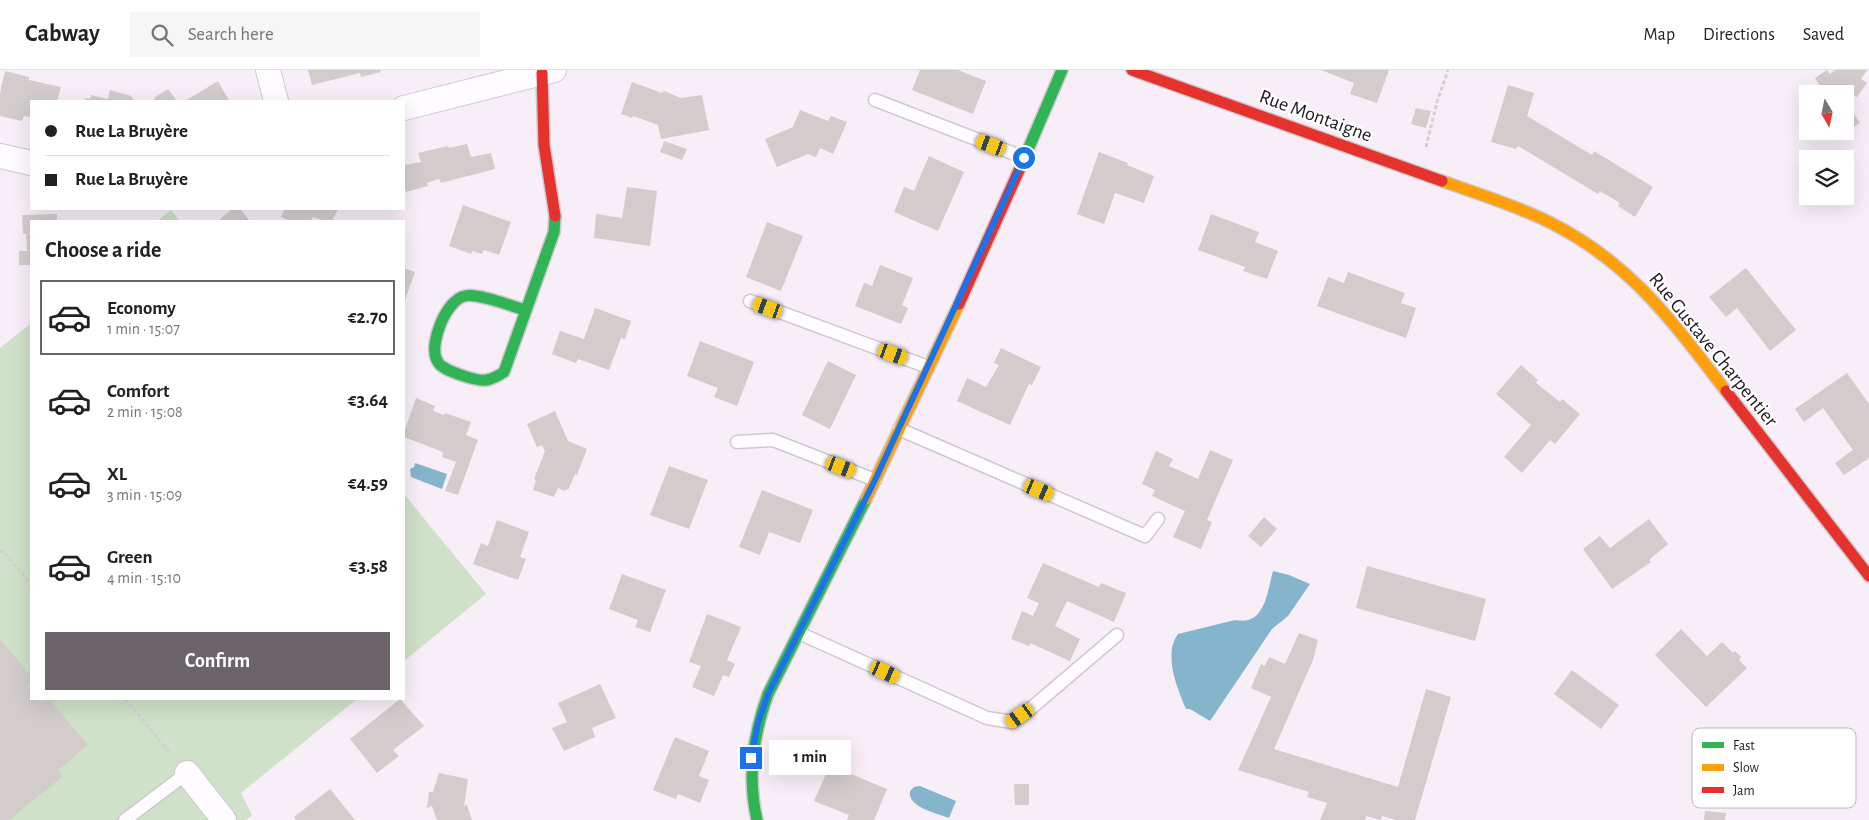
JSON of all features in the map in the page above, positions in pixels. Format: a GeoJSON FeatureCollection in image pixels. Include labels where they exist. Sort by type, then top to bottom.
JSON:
{"type":"FeatureCollection","features":[{"type":"Feature","properties":{"kind":"street"},"geometry":{"type":"LineString","coordinates":[[268,70],[276,100]]}},
{"type":"Feature","properties":{"kind":"street"},"geometry":{"type":"LineString","coordinates":[[757,820],[751,777],[754,739],[768,694],[875,480],[1024,158],[1062,70]]}},
{"type":"Feature","properties":{"kind":"street","name":"Rue Montaigne"},"geometry":{"type":"LineString","coordinates":[[1132,70],[1487,197]]}},
{"type":"Feature","properties":{"kind":"street"},"geometry":{"type":"LineString","coordinates":[[405,108],[548,71],[546,157],[556,206],[556,219],[554,232],[504,372],[495,378],[485,381],[476,380],[442,367],[436,359],[434,344],[448,308],[464,296],[475,296],[525,310]]}},
{"type":"Feature","properties":{"kind":"street"},"geometry":{"type":"LineString","coordinates":[[0,156],[30,163]]}},
{"type":"Feature","properties":{"kind":"street","name":"Rue Gustave Charpentier"},"geometry":{"type":"LineString","coordinates":[[1487,197],[1528,212],[1565,229],[1601,252],[1636,280],[1668,314],[1869,576]]}},
{"type":"Feature","properties":{"kind":"street"},"geometry":{"type":"LineString","coordinates":[[187,773],[224,820]]}},
{"type":"Feature","properties":{"kind":"lane"},"geometry":{"type":"LineString","coordinates":[[875,100],[1024,158]]}},
{"type":"Feature","properties":{"kind":"lane"},"geometry":{"type":"LineString","coordinates":[[750,301],[928,367]]}},
{"type":"Feature","properties":{"kind":"lane"},"geometry":{"type":"LineString","coordinates":[[899,429],[1144,536],[1158,519]]}},
{"type":"Feature","properties":{"kind":"lane"},"geometry":{"type":"LineString","coordinates":[[737,442],[773,440],[875,480]]}},
{"type":"Feature","properties":{"kind":"lane"},"geometry":{"type":"LineString","coordinates":[[799,633],[987,718],[1012,722],[1029,710],[1117,635]]}},
{"type":"Feature","properties":{"kind":"lane"},"geometry":{"type":"LineString","coordinates":[[125,820],[187,773]]}},
{"type":"Feature","properties":{"kind":"path"},"geometry":{"type":"LineString","coordinates":[[1421,172],[1437,102],[1448,70]]}},
{"type":"Feature","properties":{"kind":"path"},"geometry":{"type":"LineString","coordinates":[[0,552],[3,551],[30,584]]}},
{"type":"Feature","properties":{"kind":"path"},"geometry":{"type":"LineString","coordinates":[[126,700],[187,773]]}},
{"type":"Feature","properties":{"kind":"green space"},"geometry":{"type":"Polygon","coordinates":[[[171,210],[179,220],[158,220],[171,210]]]}},
{"type":"Feature","properties":{"kind":"green space"},"geometry":{"type":"Polygon","coordinates":[[[30,324],[30,700],[356,700],[241,793],[252,815],[246,820],[0,820],[0,348],[30,324]]]}},
{"type":"Feature","properties":{"kind":"green space"},"geometry":{"type":"Polygon","coordinates":[[[405,495],[486,594],[405,660],[405,495]]]}},
{"type":"Feature","properties":{"kind":"water"},"geometry":{"type":"Polygon","coordinates":[[[415,463],[447,474],[442,489],[411,477],[410,469],[414,467],[415,463]]]}},
{"type":"Feature","properties":{"kind":"water"},"geometry":{"type":"Polygon","coordinates":[[[1273,571],[1289,575],[1310,584],[1288,616],[1272,629],[1210,721],[1190,709],[1186,709],[1173,671],[1172,651],[1178,634],[1235,620],[1245,621],[1253,618],[1263,606],[1273,571]]]}},
{"type":"Feature","properties":{"kind":"water"},"geometry":{"type":"Polygon","coordinates":[[[920,786],[956,801],[949,818],[924,809],[913,801],[910,797],[910,791],[914,787],[920,786]]]}},
{"type":"Feature","properties":{"kind":"building"},"geometry":{"type":"Polygon","coordinates":[[[308,70],[380,70],[381,72],[361,77],[360,73],[312,85],[308,70]]]}},
{"type":"Feature","properties":{"kind":"building"},"geometry":{"type":"Polygon","coordinates":[[[920,70],[958,70],[986,81],[973,114],[912,90],[920,70]]]}},
{"type":"Feature","properties":{"kind":"building"},"geometry":{"type":"Polygon","coordinates":[[[1321,70],[1389,70],[1377,103],[1350,94],[1354,83],[1321,70]]]}},
{"type":"Feature","properties":{"kind":"building"},"geometry":{"type":"Polygon","coordinates":[[[1827,70],[1830,74],[1835,70],[1867,70],[1861,79],[1867,83],[1857,97],[1854,96],[1854,85],[1820,85],[1815,78],[1827,70]]]}},
{"type":"Feature","properties":{"kind":"building"},"geometry":{"type":"Polygon","coordinates":[[[5,71],[29,77],[29,80],[61,87],[57,100],[30,100],[30,117],[24,116],[22,121],[0,116],[0,93],[5,71]]]}},
{"type":"Feature","properties":{"kind":"building"},"geometry":{"type":"Polygon","coordinates":[[[218,81],[228,100],[187,100],[218,81]]]}},
{"type":"Feature","properties":{"kind":"building"},"geometry":{"type":"Polygon","coordinates":[[[632,82],[681,98],[702,95],[709,130],[661,139],[658,125],[633,116],[632,118],[621,114],[632,82]]]}},
{"type":"Feature","properties":{"kind":"building"},"geometry":{"type":"Polygon","coordinates":[[[1508,85],[1534,93],[1527,116],[1592,155],[1594,151],[1653,187],[1635,217],[1618,206],[1620,203],[1600,191],[1598,194],[1518,146],[1516,149],[1491,142],[1508,85]]]}},
{"type":"Feature","properties":{"kind":"building"},"geometry":{"type":"Polygon","coordinates":[[[168,89],[176,100],[154,100],[155,97],[168,89]]]}},
{"type":"Feature","properties":{"kind":"building"},"geometry":{"type":"Polygon","coordinates":[[[110,90],[131,96],[134,100],[85,100],[85,98],[90,99],[91,95],[108,99],[110,90]]]}},
{"type":"Feature","properties":{"kind":"building"},"geometry":{"type":"Polygon","coordinates":[[[1416,108],[1431,111],[1426,128],[1411,124],[1416,108]]]}},
{"type":"Feature","properties":{"kind":"building"},"geometry":{"type":"Polygon","coordinates":[[[800,110],[828,121],[831,116],[847,122],[833,154],[820,148],[816,157],[808,154],[777,167],[765,139],[793,127],[800,110]]]}},
{"type":"Feature","properties":{"kind":"building"},"geometry":{"type":"Polygon","coordinates":[[[1854,114],[1860,123],[1854,127],[1854,114]]]}},
{"type":"Feature","properties":{"kind":"building"},"geometry":{"type":"Polygon","coordinates":[[[664,141],[687,149],[682,160],[660,152],[664,141]]]}},
{"type":"Feature","properties":{"kind":"building"},"geometry":{"type":"Polygon","coordinates":[[[467,144],[471,157],[491,153],[495,169],[441,183],[439,179],[427,183],[428,186],[406,192],[405,165],[421,162],[418,153],[448,146],[449,148],[467,144]]]}},
{"type":"Feature","properties":{"kind":"building"},"geometry":{"type":"Polygon","coordinates":[[[1099,152],[1128,163],[1127,165],[1154,176],[1144,203],[1115,193],[1104,224],[1077,214],[1099,152]]]}},
{"type":"Feature","properties":{"kind":"building"},"geometry":{"type":"Polygon","coordinates":[[[929,156],[964,172],[938,231],[894,212],[904,187],[914,191],[929,156]]]}},
{"type":"Feature","properties":{"kind":"building"},"geometry":{"type":"Polygon","coordinates":[[[627,187],[657,191],[650,246],[594,238],[596,214],[622,218],[627,187]]]}},
{"type":"Feature","properties":{"kind":"building"},"geometry":{"type":"Polygon","coordinates":[[[463,205],[511,222],[499,255],[484,250],[482,254],[472,251],[471,254],[449,246],[463,205]]]}},
{"type":"Feature","properties":{"kind":"building"},"geometry":{"type":"Polygon","coordinates":[[[231,210],[241,210],[249,220],[219,220],[231,210]]]}},
{"type":"Feature","properties":{"kind":"building"},"geometry":{"type":"Polygon","coordinates":[[[284,210],[338,210],[332,220],[322,220],[313,217],[312,220],[288,220],[281,217],[284,210]]]}},
{"type":"Feature","properties":{"kind":"building"},"geometry":{"type":"Polygon","coordinates":[[[57,214],[57,220],[30,220],[30,265],[19,265],[19,251],[27,251],[26,234],[23,234],[22,215],[57,214]]]}},
{"type":"Feature","properties":{"kind":"building"},"geometry":{"type":"Polygon","coordinates":[[[1211,214],[1259,232],[1255,242],[1278,251],[1267,279],[1243,271],[1245,267],[1198,250],[1211,214]]]}},
{"type":"Feature","properties":{"kind":"building"},"geometry":{"type":"Polygon","coordinates":[[[767,222],[803,236],[781,291],[746,277],[767,222]]]}},
{"type":"Feature","properties":{"kind":"building"},"geometry":{"type":"Polygon","coordinates":[[[880,265],[913,278],[902,305],[908,308],[901,324],[855,306],[864,283],[872,286],[880,265]]]}},
{"type":"Feature","properties":{"kind":"building"},"geometry":{"type":"Polygon","coordinates":[[[405,268],[415,272],[405,300],[405,268]]]}},
{"type":"Feature","properties":{"kind":"building"},"geometry":{"type":"Polygon","coordinates":[[[1746,268],[1796,330],[1770,351],[1737,308],[1726,317],[1709,297],[1746,268]]]}},
{"type":"Feature","properties":{"kind":"building"},"geometry":{"type":"Polygon","coordinates":[[[1348,272],[1405,293],[1401,303],[1416,308],[1406,338],[1317,306],[1328,277],[1344,283],[1348,272]]]}},
{"type":"Feature","properties":{"kind":"building"},"geometry":{"type":"Polygon","coordinates":[[[595,308],[631,321],[625,339],[621,338],[609,370],[578,359],[576,363],[552,354],[560,331],[584,339],[595,308]]]}},
{"type":"Feature","properties":{"kind":"building"},"geometry":{"type":"Polygon","coordinates":[[[700,341],[754,362],[737,406],[714,397],[718,388],[687,376],[700,341]]]}},
{"type":"Feature","properties":{"kind":"building"},"geometry":{"type":"Polygon","coordinates":[[[1001,348],[1041,367],[1032,385],[1029,384],[1010,425],[957,401],[967,378],[986,387],[999,365],[994,363],[1001,348]]]}},
{"type":"Feature","properties":{"kind":"building"},"geometry":{"type":"Polygon","coordinates":[[[828,361],[856,375],[830,429],[802,415],[828,361]]]}},
{"type":"Feature","properties":{"kind":"building"},"geometry":{"type":"Polygon","coordinates":[[[1521,365],[1538,380],[1536,383],[1560,402],[1562,399],[1580,414],[1555,444],[1550,440],[1522,473],[1504,457],[1531,425],[1496,394],[1521,365]]]}},
{"type":"Feature","properties":{"kind":"building"},"geometry":{"type":"Polygon","coordinates":[[[1847,373],[1869,404],[1869,458],[1844,475],[1835,463],[1853,450],[1823,408],[1804,422],[1795,409],[1847,373]]]}},
{"type":"Feature","properties":{"kind":"building"},"geometry":{"type":"Polygon","coordinates":[[[416,398],[435,406],[433,411],[471,422],[466,435],[478,440],[458,495],[445,491],[456,462],[442,457],[443,452],[405,437],[405,429],[416,398]]]}},
{"type":"Feature","properties":{"kind":"building"},"geometry":{"type":"Polygon","coordinates":[[[555,411],[568,441],[587,449],[577,475],[575,474],[568,490],[566,489],[565,491],[558,488],[554,497],[533,490],[536,480],[534,479],[545,451],[542,445],[537,447],[527,424],[555,411]]]}},
{"type":"Feature","properties":{"kind":"building"},"geometry":{"type":"Polygon","coordinates":[[[1210,450],[1233,460],[1207,520],[1212,522],[1201,549],[1173,537],[1185,511],[1152,496],[1155,490],[1142,484],[1156,451],[1173,459],[1169,466],[1198,479],[1210,450]]]}},
{"type":"Feature","properties":{"kind":"building"},"geometry":{"type":"Polygon","coordinates":[[[669,466],[708,480],[689,529],[650,515],[669,466]]]}},
{"type":"Feature","properties":{"kind":"building"},"geometry":{"type":"Polygon","coordinates":[[[762,490],[813,510],[800,543],[769,532],[760,555],[739,547],[762,490]]]}},
{"type":"Feature","properties":{"kind":"building"},"geometry":{"type":"Polygon","coordinates":[[[1264,517],[1277,529],[1261,547],[1248,536],[1264,517]]]}},
{"type":"Feature","properties":{"kind":"building"},"geometry":{"type":"Polygon","coordinates":[[[1649,519],[1668,544],[1649,560],[1651,562],[1612,589],[1583,549],[1600,536],[1610,548],[1649,519]]]}},
{"type":"Feature","properties":{"kind":"building"},"geometry":{"type":"Polygon","coordinates":[[[497,520],[529,532],[520,557],[526,559],[518,580],[473,564],[481,543],[488,546],[497,520]]]}},
{"type":"Feature","properties":{"kind":"building"},"geometry":{"type":"Polygon","coordinates":[[[1043,563],[1099,587],[1101,583],[1126,593],[1114,622],[1067,601],[1055,626],[1080,639],[1070,661],[1030,643],[1029,646],[1011,639],[1022,611],[1033,616],[1039,603],[1027,598],[1043,563]]]}},
{"type":"Feature","properties":{"kind":"building"},"geometry":{"type":"Polygon","coordinates":[[[1367,566],[1486,599],[1475,641],[1356,608],[1367,566]]]}},
{"type":"Feature","properties":{"kind":"building"},"geometry":{"type":"Polygon","coordinates":[[[622,574],[666,590],[650,632],[635,627],[638,620],[609,609],[622,574]]]}},
{"type":"Feature","properties":{"kind":"building"},"geometry":{"type":"Polygon","coordinates":[[[707,614],[741,627],[727,660],[735,664],[729,677],[723,675],[714,696],[692,687],[701,666],[689,662],[707,614]]]}},
{"type":"Feature","properties":{"kind":"building"},"geometry":{"type":"Polygon","coordinates":[[[1681,629],[1707,656],[1722,642],[1733,653],[1735,651],[1741,657],[1739,660],[1747,668],[1706,707],[1655,655],[1681,629]]]}},
{"type":"Feature","properties":{"kind":"building"},"geometry":{"type":"Polygon","coordinates":[[[1299,633],[1318,640],[1313,660],[1274,749],[1398,787],[1426,689],[1451,697],[1415,820],[1396,820],[1382,816],[1381,820],[1366,816],[1365,820],[1320,820],[1327,803],[1307,797],[1309,792],[1238,770],[1271,697],[1251,688],[1261,664],[1265,666],[1269,657],[1285,664],[1299,633]]]}},
{"type":"Feature","properties":{"kind":"building"},"geometry":{"type":"Polygon","coordinates":[[[0,639],[30,675],[30,682],[27,685],[30,690],[30,700],[39,700],[41,702],[50,700],[88,745],[58,770],[63,776],[9,820],[0,820],[0,639]]]}},
{"type":"Feature","properties":{"kind":"building"},"geometry":{"type":"Polygon","coordinates":[[[1572,670],[1619,705],[1601,729],[1554,694],[1572,670]]]}},
{"type":"Feature","properties":{"kind":"building"},"geometry":{"type":"Polygon","coordinates":[[[600,684],[616,718],[592,728],[595,737],[564,751],[552,728],[567,722],[558,703],[600,684]]]}},
{"type":"Feature","properties":{"kind":"building"},"geometry":{"type":"Polygon","coordinates":[[[399,700],[401,700],[424,726],[393,750],[399,756],[377,773],[350,739],[399,700]]]}},
{"type":"Feature","properties":{"kind":"building"},"geometry":{"type":"Polygon","coordinates":[[[675,737],[709,751],[699,776],[709,780],[700,803],[678,794],[676,799],[653,790],[675,737]]]}},
{"type":"Feature","properties":{"kind":"building"},"geometry":{"type":"Polygon","coordinates":[[[830,765],[887,789],[874,820],[847,820],[849,815],[814,801],[830,765]]]}},
{"type":"Feature","properties":{"kind":"building"},"geometry":{"type":"Polygon","coordinates":[[[439,773],[468,779],[464,806],[467,805],[472,820],[437,820],[432,806],[427,808],[429,792],[433,792],[439,773]]]}},
{"type":"Feature","properties":{"kind":"building"},"geometry":{"type":"Polygon","coordinates":[[[1014,784],[1029,784],[1029,805],[1015,805],[1014,784]]]}},
{"type":"Feature","properties":{"kind":"building"},"geometry":{"type":"Polygon","coordinates":[[[330,789],[355,820],[296,820],[294,817],[330,789]]]}},
{"type":"Feature","properties":{"kind":"building"},"geometry":{"type":"Polygon","coordinates":[[[1705,811],[1726,813],[1725,820],[1704,820],[1705,811]]]}},
{"type":"Feature","properties":{"kind":"traffic: fast"},"geometry":{"type":"LineString","coordinates":[[1021,166],[1062,70]]}},
{"type":"Feature","properties":{"kind":"traffic: fast"},"geometry":{"type":"LineString","coordinates":[[525,310],[478,296],[465,296],[458,299],[441,322],[435,342],[438,362],[452,371],[477,380],[489,380],[504,372],[554,232],[555,216]]}},
{"type":"Feature","properties":{"kind":"traffic: fast"},"geometry":{"type":"LineString","coordinates":[[757,820],[752,788],[753,756],[755,741],[768,694],[866,499]]}},
{"type":"Feature","properties":{"kind":"traffic: slow"},"geometry":{"type":"LineString","coordinates":[[1442,181],[1523,210],[1578,238],[1603,255],[1648,295],[1668,317],[1726,391]]}},
{"type":"Feature","properties":{"kind":"traffic: slow"},"geometry":{"type":"LineString","coordinates":[[866,499],[959,304]]}},
{"type":"Feature","properties":{"kind":"traffic: jam"},"geometry":{"type":"LineString","coordinates":[[1132,70],[1442,181]]}},
{"type":"Feature","properties":{"kind":"traffic: jam"},"geometry":{"type":"LineString","coordinates":[[542,73],[544,145],[555,216]]}},
{"type":"Feature","properties":{"kind":"traffic: jam"},"geometry":{"type":"LineString","coordinates":[[959,304],[1021,166]]}},
{"type":"Feature","properties":{"kind":"traffic: jam"},"geometry":{"type":"LineString","coordinates":[[1726,391],[1869,576]]}},
{"type":"Feature","properties":{"kind":"route"},"geometry":{"type":"LineString","coordinates":[[751,758],[758,723],[768,694],[875,480],[1024,158]]}}]}
